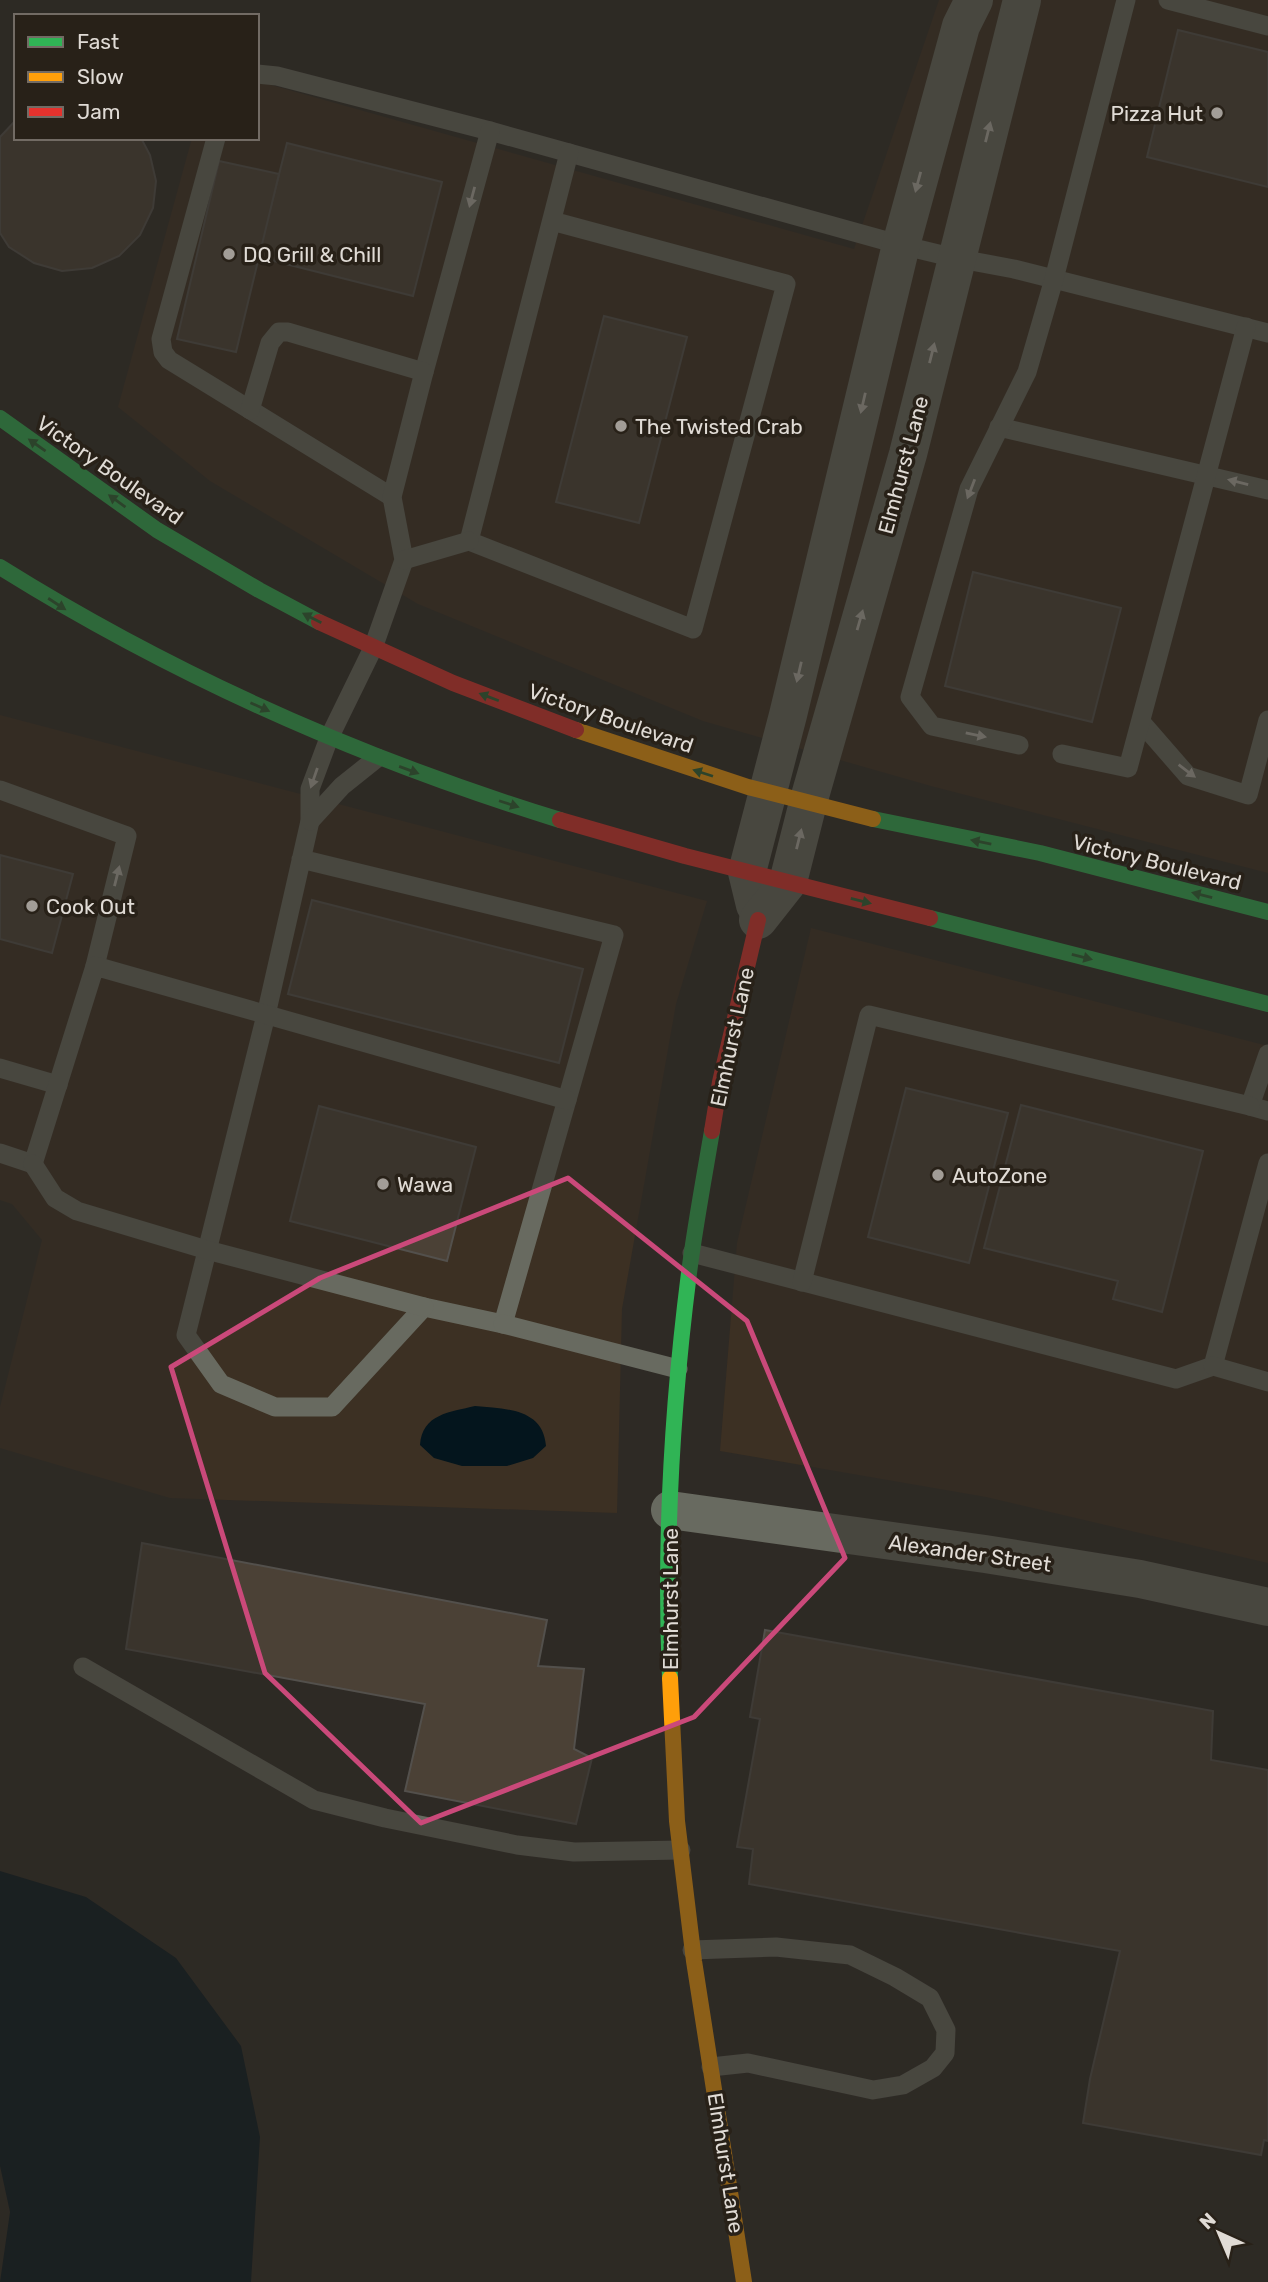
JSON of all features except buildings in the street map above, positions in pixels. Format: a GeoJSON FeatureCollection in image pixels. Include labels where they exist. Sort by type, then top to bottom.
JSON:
{"type":"FeatureCollection","features":[{"type":"Feature","properties":{"kind":"main road","name":"Victory Boulevard"},"geometry":{"type":"LineString","coordinates":[[0,418],[157,530],[259,590],[373,648],[453,683],[595,737],[808,803],[903,827],[1040,853],[1268,912]]}},
{"type":"Feature","properties":{"kind":"main road"},"geometry":{"type":"LineString","coordinates":[[0,567],[67,610],[207,683],[377,758],[460,788],[606,834],[747,872],[1268,1004]]}},
{"type":"Feature","properties":{"kind":"main road","name":"Elmhurst Lane"},"geometry":{"type":"LineString","coordinates":[[744,2282],[692,1950],[677,1821],[669,1652],[670,1510],[678,1369],[692,1253],[720,1082],[758,920]]}},
{"type":"Feature","properties":{"kind":"street","name":"Elmhurst Lane"},"geometry":{"type":"LineString","coordinates":[[758,920],[747,872],[769,792],[901,245],[961,26],[974,0]]}},
{"type":"Feature","properties":{"kind":"street","name":"Elmhurst Lane"},"geometry":{"type":"LineString","coordinates":[[758,920],[788,882],[908,454],[955,258],[1022,0]]}},
{"type":"Feature","properties":{"kind":"street","name":"Alexander Street"},"geometry":{"type":"LineString","coordinates":[[670,1510],[1128,1577],[1268,1607]]}},
{"type":"Feature","properties":{"kind":"lane"},"geometry":{"type":"LineString","coordinates":[[1019,745],[932,726],[910,697],[969,489],[1027,372],[1054,279],[1126,0]]}},
{"type":"Feature","properties":{"kind":"lane"},"geometry":{"type":"LineString","coordinates":[[1168,0],[1268,26]]}},
{"type":"Feature","properties":{"kind":"lane"},"geometry":{"type":"LineString","coordinates":[[259,74],[277,76],[490,131],[901,245],[1054,279],[1268,333]]}},
{"type":"Feature","properties":{"kind":"lane"},"geometry":{"type":"LineString","coordinates":[[424,1307],[332,1408],[275,1407],[221,1384],[186,1335],[266,1015],[310,821],[310,789],[329,738],[373,648],[404,560],[392,496],[490,131]]}},
{"type":"Feature","properties":{"kind":"lane"},"geometry":{"type":"LineString","coordinates":[[215,140],[160,339],[163,352],[169,360],[392,496]]}},
{"type":"Feature","properties":{"kind":"lane"},"geometry":{"type":"LineString","coordinates":[[469,541],[569,153]]}},
{"type":"Feature","properties":{"kind":"lane"},"geometry":{"type":"LineString","coordinates":[[404,560],[469,541],[693,629],[786,284],[552,221]]}},
{"type":"Feature","properties":{"kind":"lane"},"geometry":{"type":"LineString","coordinates":[[1062,754],[1128,768],[1246,327]]}},
{"type":"Feature","properties":{"kind":"lane"},"geometry":{"type":"LineString","coordinates":[[250,410],[270,342],[279,332],[288,332],[424,372]]}},
{"type":"Feature","properties":{"kind":"lane"},"geometry":{"type":"LineString","coordinates":[[999,427],[1268,490]]}},
{"type":"Feature","properties":{"kind":"lane"},"geometry":{"type":"LineString","coordinates":[[1141,722],[1188,776],[1248,794],[1268,720]]}},
{"type":"Feature","properties":{"kind":"lane"},"geometry":{"type":"LineString","coordinates":[[310,821],[342,786],[377,758]]}},
{"type":"Feature","properties":{"kind":"lane"},"geometry":{"type":"LineString","coordinates":[[0,790],[127,836],[95,966],[33,1164]]}},
{"type":"Feature","properties":{"kind":"lane"},"geometry":{"type":"LineString","coordinates":[[301,859],[614,936],[503,1324]]}},
{"type":"Feature","properties":{"kind":"lane"},"geometry":{"type":"LineString","coordinates":[[95,966],[567,1100]]}},
{"type":"Feature","properties":{"kind":"lane"},"geometry":{"type":"LineString","coordinates":[[802,1282],[869,1016],[1259,1108],[1268,1054]]}},
{"type":"Feature","properties":{"kind":"lane"},"geometry":{"type":"LineString","coordinates":[[0,1068],[58,1085]]}},
{"type":"Feature","properties":{"kind":"lane"},"geometry":{"type":"LineString","coordinates":[[0,1153],[33,1164],[55,1198],[77,1211],[207,1250],[424,1307],[503,1324],[678,1369]]}},
{"type":"Feature","properties":{"kind":"lane"},"geometry":{"type":"LineString","coordinates":[[1213,1366],[1268,1163]]}},
{"type":"Feature","properties":{"kind":"lane"},"geometry":{"type":"LineString","coordinates":[[692,1253],[1176,1380],[1213,1366],[1268,1382]]}},
{"type":"Feature","properties":{"kind":"lane"},"geometry":{"type":"LineString","coordinates":[[83,1667],[314,1800],[385,1818],[528,1846],[574,1852],[681,1850]]}},
{"type":"Feature","properties":{"kind":"lane"},"geometry":{"type":"LineString","coordinates":[[692,1950],[776,1947],[850,1955],[930,1998],[946,2030],[945,2053],[933,2068],[903,2085],[873,2090],[748,2063],[711,2067]]}},
{"type":"Feature","properties":{"kind":"highlighted area"},"geometry":{"type":"Polygon","coordinates":[[[568,1178],[747,1321],[845,1558],[694,1717],[421,1823],[265,1673],[171,1367],[320,1278],[568,1178]]]}},
{"type":"Feature","properties":{"kind":"shaded area"},"geometry":{"type":"Polygon","coordinates":[[[939,0],[1268,0],[1268,873],[931,786],[703,721],[418,604],[210,481],[118,407],[191,140],[259,140],[259,82],[854,249],[939,0]]]}},
{"type":"Feature","properties":{"kind":"shaded area"},"geometry":{"type":"Polygon","coordinates":[[[0,715],[707,901],[676,1004],[622,1309],[617,1513],[170,1498],[0,1448],[0,1407],[42,1240],[12,1204],[0,1200],[0,715]]]}},
{"type":"Feature","properties":{"kind":"shaded area"},"geometry":{"type":"Polygon","coordinates":[[[811,928],[1268,1046],[1268,1563],[986,1497],[720,1451],[737,1243],[811,928]]]}},
{"type":"Feature","properties":{"kind":"water"},"geometry":{"type":"Polygon","coordinates":[[[475,1406],[510,1410],[530,1417],[543,1433],[546,1446],[533,1458],[507,1466],[462,1466],[434,1458],[420,1445],[426,1427],[439,1416],[475,1406]]]}},
{"type":"Feature","properties":{"kind":"water"},"geometry":{"type":"Polygon","coordinates":[[[0,1871],[86,1897],[176,1958],[241,2046],[260,2137],[251,2282],[0,2282],[10,2212],[0,2166],[0,1871]]]}},
{"type":"Feature","properties":{"kind":"traffic: fast"},"geometry":{"type":"LineString","coordinates":[[0,418],[157,530],[319,622]]}},
{"type":"Feature","properties":{"kind":"traffic: fast"},"geometry":{"type":"LineString","coordinates":[[0,567],[134,644],[272,712],[414,770],[560,820]]}},
{"type":"Feature","properties":{"kind":"traffic: fast"},"geometry":{"type":"LineString","coordinates":[[873,819],[1040,853],[1268,912]]}},
{"type":"Feature","properties":{"kind":"traffic: fast"},"geometry":{"type":"LineString","coordinates":[[930,918],[1268,1004]]}},
{"type":"Feature","properties":{"kind":"traffic: fast"},"geometry":{"type":"LineString","coordinates":[[670,1678],[668,1577],[674,1425],[689,1273],[712,1131]]}},
{"type":"Feature","properties":{"kind":"traffic: slow"},"geometry":{"type":"LineString","coordinates":[[576,730],[748,787],[873,819]]}},
{"type":"Feature","properties":{"kind":"traffic: slow"},"geometry":{"type":"LineString","coordinates":[[670,1678],[677,1821],[694,1961],[744,2282]]}},
{"type":"Feature","properties":{"kind":"traffic: jam"},"geometry":{"type":"LineString","coordinates":[[319,622],[453,683],[576,730]]}},
{"type":"Feature","properties":{"kind":"traffic: jam"},"geometry":{"type":"LineString","coordinates":[[560,820],[685,856],[930,918]]}},
{"type":"Feature","properties":{"kind":"traffic: jam"},"geometry":{"type":"LineString","coordinates":[[712,1131],[720,1082],[758,920]]}},
{"type":"Feature","properties":{"kind":"place","name":"Pizza Hut"},"geometry":{"type":"Point","coordinates":[1217,113]}},
{"type":"Feature","properties":{"kind":"place","name":"DQ Grill & Chill"},"geometry":{"type":"Point","coordinates":[229,254]}},
{"type":"Feature","properties":{"kind":"place","name":"The Twisted Crab"},"geometry":{"type":"Point","coordinates":[621,426]}},
{"type":"Feature","properties":{"kind":"place","name":"Cook Out"},"geometry":{"type":"Point","coordinates":[32,906]}},
{"type":"Feature","properties":{"kind":"place","name":"AutoZone"},"geometry":{"type":"Point","coordinates":[938,1175]}},
{"type":"Feature","properties":{"kind":"place","name":"Wawa"},"geometry":{"type":"Point","coordinates":[383,1184]}}]}
